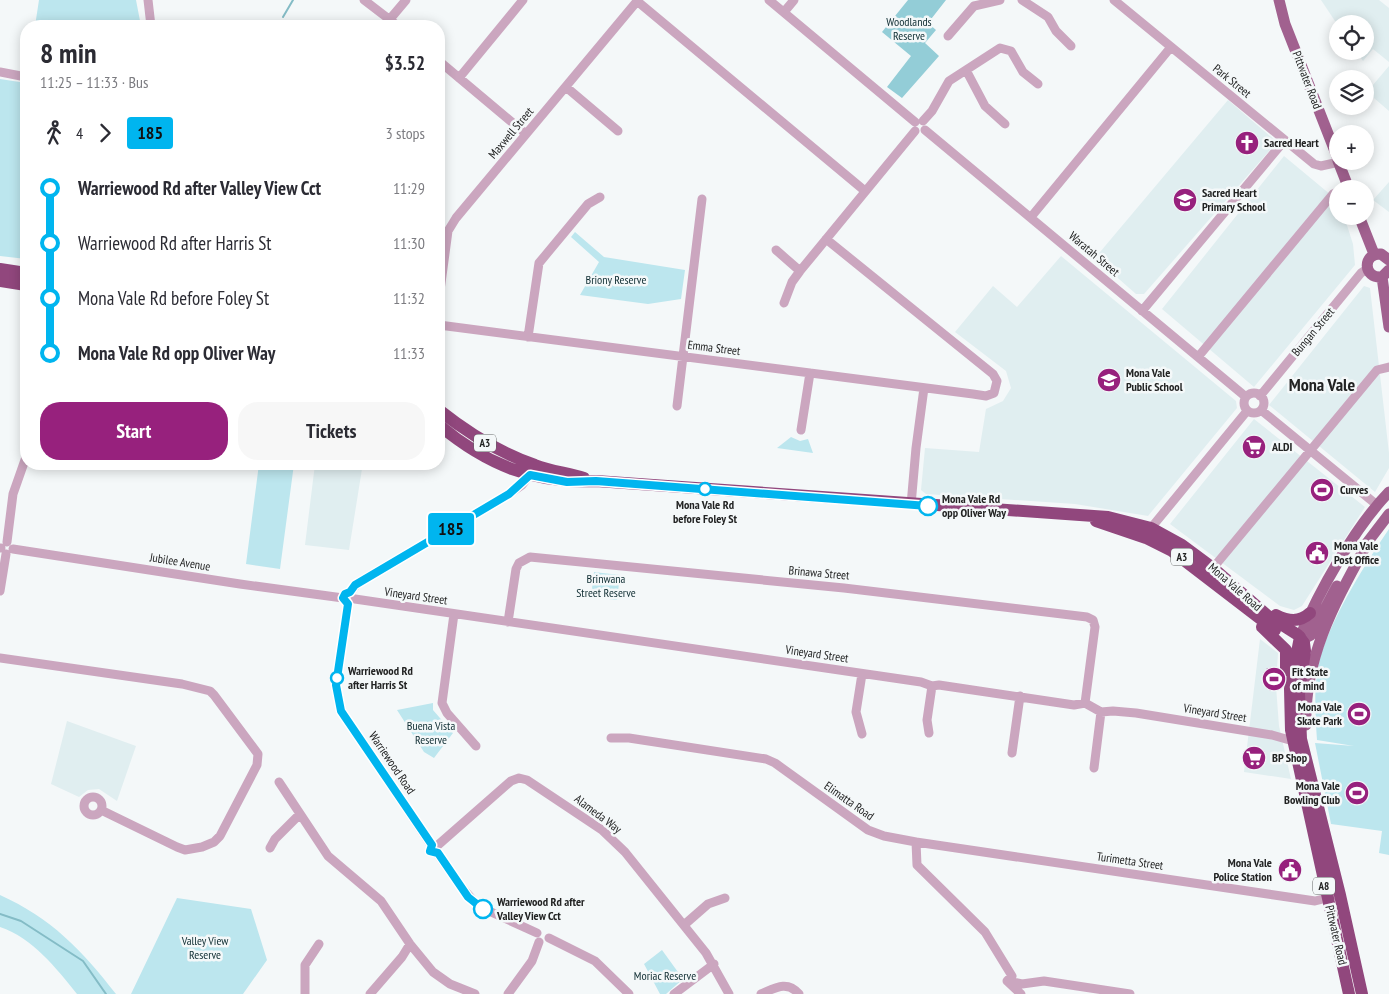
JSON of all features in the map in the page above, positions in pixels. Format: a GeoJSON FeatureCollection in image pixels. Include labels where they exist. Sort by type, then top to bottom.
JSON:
{"type":"FeatureCollection","features":[{"type":"Feature","properties":{"kind":"highway"},"geometry":{"type":"LineString","coordinates":[[0,269],[20,272]]}},
{"type":"Feature","properties":{"kind":"highway"},"geometry":{"type":"LineString","coordinates":[[0,281],[20,284]]}},
{"type":"Feature","properties":{"kind":"highway","name":"Mona Vale Road"},"geometry":{"type":"LineString","coordinates":[[445,414],[486,443],[533,470]]}},
{"type":"Feature","properties":{"kind":"highway","name":"Mona Vale Road"},"geometry":{"type":"LineString","coordinates":[[445,429],[491,460],[533,470],[596,481],[1084,517],[1148,533],[1182,545],[1213,568],[1255,611]]}},
{"type":"Feature","properties":{"kind":"highway","name":"Mona Vale Road"},"geometry":{"type":"LineString","coordinates":[[1148,533],[1255,611],[1301,639]]}},
{"type":"Feature","properties":{"kind":"highway"},"geometry":{"type":"LineString","coordinates":[[1255,611],[1291,620],[1302,619],[1310,614]]}},
{"type":"Feature","properties":{"kind":"highway","name":"A3"},"geometry":{"type":"LineString","coordinates":[[1255,611],[1287,653],[1284,695],[1291,722]]}},
{"type":"Feature","properties":{"kind":"highway","name":"Pittwater Road"},"geometry":{"type":"LineString","coordinates":[[1301,639],[1291,678],[1293,742],[1349,994]]}},
{"type":"Feature","properties":{"kind":"highway","name":"Pittwater Road"},"geometry":{"type":"LineString","coordinates":[[1301,639],[1305,651],[1300,684],[1299,714],[1301,740],[1312,776],[1362,994]]}},
{"type":"Feature","properties":{"kind":"main road","name":"Pittwater Road"},"geometry":{"type":"LineString","coordinates":[[1279,0],[1285,24],[1329,138]]}},
{"type":"Feature","properties":{"kind":"main road"},"geometry":{"type":"LineString","coordinates":[[1363,225],[1374,254]]}},
{"type":"Feature","properties":{"kind":"main road"},"geometry":{"type":"LineString","coordinates":[[1388,258],[1381,254],[1374,254],[1367,262],[1367,269],[1371,275],[1386,273],[1389,327]]}},
{"type":"Feature","properties":{"kind":"main road"},"geometry":{"type":"LineString","coordinates":[[1377,504],[1389,483]]}},
{"type":"Feature","properties":{"kind":"main road","name":"Pittwater Road"},"geometry":{"type":"LineString","coordinates":[[1301,639],[1310,614],[1377,504],[1389,492]]}},
{"type":"Feature","properties":{"kind":"main road","name":"Pittwater Road"},"geometry":{"type":"LineString","coordinates":[[1301,639],[1311,635],[1327,602],[1349,567],[1389,514]]}},
{"type":"Feature","properties":{"kind":"main road","name":"Pittwater Road"},"geometry":{"type":"LineString","coordinates":[[1312,776],[1306,704],[1313,656],[1329,617],[1368,542]]}},
{"type":"Feature","properties":{"kind":"street"},"geometry":{"type":"LineString","coordinates":[[148,0],[150,20]]}},
{"type":"Feature","properties":{"kind":"street"},"geometry":{"type":"LineString","coordinates":[[364,0],[390,19],[406,0]]}},
{"type":"Feature","properties":{"kind":"street"},"geometry":{"type":"LineString","coordinates":[[459,78],[523,0]]}},
{"type":"Feature","properties":{"kind":"street","name":"Waratah Street"},"geometry":{"type":"LineString","coordinates":[[769,0],[1246,397]]}},
{"type":"Feature","properties":{"kind":"street"},"geometry":{"type":"LineString","coordinates":[[784,12],[794,0]]}},
{"type":"Feature","properties":{"kind":"street"},"geometry":{"type":"LineString","coordinates":[[948,36],[974,6],[1000,0]]}},
{"type":"Feature","properties":{"kind":"street"},"geometry":{"type":"LineString","coordinates":[[1022,0],[1048,17],[1056,31],[1071,46]]}},
{"type":"Feature","properties":{"kind":"street","name":"Park Street"},"geometry":{"type":"LineString","coordinates":[[1114,0],[1314,164],[1322,166],[1329,164]]}},
{"type":"Feature","properties":{"kind":"street"},"geometry":{"type":"LineString","coordinates":[[638,1],[865,191]]}},
{"type":"Feature","properties":{"kind":"street","name":"Maxwell Street"},"geometry":{"type":"LineString","coordinates":[[445,242],[448,230],[456,218],[638,1]]}},
{"type":"Feature","properties":{"kind":"street"},"geometry":{"type":"LineString","coordinates":[[1031,217],[1171,47]]}},
{"type":"Feature","properties":{"kind":"street"},"geometry":{"type":"LineString","coordinates":[[784,303],[792,282],[800,271],[932,111],[949,81],[995,50],[1005,48],[1015,56],[1023,72],[1038,84]]}},
{"type":"Feature","properties":{"kind":"street"},"geometry":{"type":"LineString","coordinates":[[445,66],[526,134]]}},
{"type":"Feature","properties":{"kind":"street"},"geometry":{"type":"LineString","coordinates":[[966,70],[985,106],[1005,124]]}},
{"type":"Feature","properties":{"kind":"street"},"geometry":{"type":"LineString","coordinates":[[0,72],[20,76]]}},
{"type":"Feature","properties":{"kind":"street"},"geometry":{"type":"LineString","coordinates":[[566,86],[618,132]]}},
{"type":"Feature","properties":{"kind":"street"},"geometry":{"type":"LineString","coordinates":[[1142,311],[1284,141]]}},
{"type":"Feature","properties":{"kind":"street"},"geometry":{"type":"LineString","coordinates":[[528,337],[539,263],[588,204],[600,197]]}},
{"type":"Feature","properties":{"kind":"street"},"geometry":{"type":"LineString","coordinates":[[677,406],[702,199]]}},
{"type":"Feature","properties":{"kind":"street"},"geometry":{"type":"LineString","coordinates":[[1198,357],[1329,199]]}},
{"type":"Feature","properties":{"kind":"street","name":"Emma Street"},"geometry":{"type":"LineString","coordinates":[[445,326],[986,396],[994,393],[997,385],[993,374],[826,239]]}},
{"type":"Feature","properties":{"kind":"street"},"geometry":{"type":"LineString","coordinates":[[776,250],[800,271]]}},
{"type":"Feature","properties":{"kind":"street","name":"Bungan Street"},"geometry":{"type":"LineString","coordinates":[[1260,396],[1361,272],[1367,269]]}},
{"type":"Feature","properties":{"kind":"street"},"geometry":{"type":"LineString","coordinates":[[1213,568],[1377,370],[1389,367]]}},
{"type":"Feature","properties":{"kind":"street"},"geometry":{"type":"LineString","coordinates":[[801,430],[810,373]]}},
{"type":"Feature","properties":{"kind":"street"},"geometry":{"type":"LineString","coordinates":[[911,505],[924,388]]}},
{"type":"Feature","properties":{"kind":"street"},"geometry":{"type":"LineString","coordinates":[[1254,394],[1260,396],[1263,404],[1261,410],[1256,413],[1247,411],[1244,403],[1246,397],[1254,394]]}},
{"type":"Feature","properties":{"kind":"street"},"geometry":{"type":"LineString","coordinates":[[1261,410],[1377,504]]}},
{"type":"Feature","properties":{"kind":"street"},"geometry":{"type":"LineString","coordinates":[[1148,533],[1247,411]]}},
{"type":"Feature","properties":{"kind":"street"},"geometry":{"type":"LineString","coordinates":[[0,591],[15,486],[21,470]]}},
{"type":"Feature","properties":{"kind":"street"},"geometry":{"type":"LineString","coordinates":[[349,598],[358,582],[509,494],[533,470]]}},
{"type":"Feature","properties":{"kind":"street","name":"Jubilee Avenue"},"geometry":{"type":"LineString","coordinates":[[5,548],[238,584],[349,598]]}},
{"type":"Feature","properties":{"kind":"street","name":"Brinawa Street"},"geometry":{"type":"LineString","coordinates":[[508,622],[516,569],[519,563],[530,557],[853,589],[1087,617],[1093,620],[1095,627],[1084,703]]}},
{"type":"Feature","properties":{"kind":"street","name":"Vineyard Street"},"geometry":{"type":"LineString","coordinates":[[349,598],[920,682],[932,686],[940,685],[1075,705],[1084,703],[1101,712],[1114,710],[1136,713],[1272,735],[1293,742]]}},
{"type":"Feature","properties":{"kind":"street","name":"Warriewood Road"},"geometry":{"type":"LineString","coordinates":[[349,598],[336,685],[341,711],[458,883],[478,906],[538,938],[542,930],[546,931],[549,938],[586,955],[611,976]]}},
{"type":"Feature","properties":{"kind":"street"},"geometry":{"type":"LineString","coordinates":[[454,614],[442,703],[447,713],[476,746]]}},
{"type":"Feature","properties":{"kind":"street"},"geometry":{"type":"LineString","coordinates":[[0,658],[182,684],[210,691],[258,754],[257,765],[220,836],[208,845],[194,849],[177,847],[101,810]]}},
{"type":"Feature","properties":{"kind":"street"},"geometry":{"type":"LineString","coordinates":[[862,674],[856,712],[862,734]]}},
{"type":"Feature","properties":{"kind":"street"},"geometry":{"type":"LineString","coordinates":[[929,733],[927,720],[932,686]]}},
{"type":"Feature","properties":{"kind":"street"},"geometry":{"type":"LineString","coordinates":[[1012,753],[1020,696]]}},
{"type":"Feature","properties":{"kind":"street"},"geometry":{"type":"LineString","coordinates":[[1094,768],[1101,712]]}},
{"type":"Feature","properties":{"kind":"street"},"geometry":{"type":"LineString","coordinates":[[1272,735],[1283,732],[1291,722]]}},
{"type":"Feature","properties":{"kind":"street","name":"Elimatta Road"},"geometry":{"type":"LineString","coordinates":[[611,738],[643,740],[766,759],[775,763],[868,830],[884,836],[916,842]]}},
{"type":"Feature","properties":{"kind":"street","name":"Alameda Way"},"geometry":{"type":"LineString","coordinates":[[436,848],[507,784],[515,779],[522,779],[608,835],[625,852],[714,964],[729,994]]}},
{"type":"Feature","properties":{"kind":"street"},"geometry":{"type":"LineString","coordinates":[[279,782],[328,856],[381,901],[410,944],[433,972],[450,984],[475,994]]}},
{"type":"Feature","properties":{"kind":"street"},"geometry":{"type":"LineString","coordinates":[[270,848],[275,839],[300,814]]}},
{"type":"Feature","properties":{"kind":"street"},"geometry":{"type":"LineString","coordinates":[[916,842],[917,865],[985,932],[1012,976],[1007,981]]}},
{"type":"Feature","properties":{"kind":"street","name":"Turimetta Street"},"geometry":{"type":"LineString","coordinates":[[916,842],[1315,901],[1340,896]]}},
{"type":"Feature","properties":{"kind":"street"},"geometry":{"type":"LineString","coordinates":[[684,924],[708,904],[725,898]]}},
{"type":"Feature","properties":{"kind":"street"},"geometry":{"type":"LineString","coordinates":[[508,994],[532,961],[538,938]]}},
{"type":"Feature","properties":{"kind":"street"},"geometry":{"type":"LineString","coordinates":[[305,994],[305,965],[319,944]]}},
{"type":"Feature","properties":{"kind":"street"},"geometry":{"type":"LineString","coordinates":[[370,994],[402,957],[410,944]]}},
{"type":"Feature","properties":{"kind":"street"},"geometry":{"type":"LineString","coordinates":[[674,994],[714,964]]}},
{"type":"Feature","properties":{"kind":"street"},"geometry":{"type":"LineString","coordinates":[[611,976],[622,994]]}},
{"type":"Feature","properties":{"kind":"street"},"geometry":{"type":"LineString","coordinates":[[611,976],[629,994]]}},
{"type":"Feature","properties":{"kind":"street"},"geometry":{"type":"LineString","coordinates":[[1007,981],[1021,994]]}},
{"type":"Feature","properties":{"kind":"street"},"geometry":{"type":"LineString","coordinates":[[1007,981],[1022,984],[1044,981],[1130,994]]}},
{"type":"Feature","properties":{"kind":"street"},"geometry":{"type":"LineString","coordinates":[[761,994],[786,985],[793,988],[799,994]]}},
{"type":"Feature","properties":{"kind":"shaded area"},"geometry":{"type":"Polygon","coordinates":[[[1321,0],[1379,0],[1389,8],[1389,62],[1374,50],[1374,15],[1331,15],[1321,0]]]}},
{"type":"Feature","properties":{"kind":"shaded area"},"geometry":{"type":"Polygon","coordinates":[[[1389,66],[1389,111],[1374,98],[1374,84],[1389,66]]]}},
{"type":"Feature","properties":{"kind":"shaded area","name":"Sacred Heart Primary School"},"geometry":{"type":"Polygon","coordinates":[[[1228,100],[1277,142],[1144,294],[1136,294],[1095,258],[1228,100]]]}},
{"type":"Feature","properties":{"kind":"shaded area"},"geometry":{"type":"Polygon","coordinates":[[[1284,156],[1329,193],[1329,225],[1347,225],[1353,244],[1355,265],[1254,387],[1162,309],[1284,156]]]}},
{"type":"Feature","properties":{"kind":"shaded area"},"geometry":{"type":"Polygon","coordinates":[[[1389,182],[1389,212],[1374,199],[1389,182]]]}},
{"type":"Feature","properties":{"kind":"shaded area","name":"Mona Vale Public School"},"geometry":{"type":"Polygon","coordinates":[[[1061,256],[1236,401],[1237,408],[1148,516],[1075,504],[926,494],[921,490],[925,448],[979,452],[986,409],[1003,401],[1011,388],[1006,371],[955,332],[993,286],[1017,307],[1061,256]]]}},
{"type":"Feature","properties":{"kind":"shaded area"},"geometry":{"type":"Polygon","coordinates":[[[1364,286],[1370,288],[1389,453],[1389,468],[1375,492],[1269,405],[1364,286]]]}},
{"type":"Feature","properties":{"kind":"shaded area"},"geometry":{"type":"Polygon","coordinates":[[[1254,419],[1365,507],[1302,606],[1294,610],[1280,606],[1170,524],[1254,419]]]}},
{"type":"Feature","properties":{"kind":"shaded area"},"geometry":{"type":"Polygon","coordinates":[[[314,470],[362,470],[349,550],[305,545],[314,470]]]}},
{"type":"Feature","properties":{"kind":"shaded area"},"geometry":{"type":"Polygon","coordinates":[[[1260,639],[1278,653],[1276,686],[1279,726],[1291,779],[1244,772],[1260,639]]]}},
{"type":"Feature","properties":{"kind":"shaded area"},"geometry":{"type":"Polygon","coordinates":[[[67,721],[136,746],[117,801],[99,789],[88,790],[79,797],[51,784],[67,721]]]}},
{"type":"Feature","properties":{"kind":"green space"},"geometry":{"type":"Polygon","coordinates":[[[39,0],[136,0],[140,20],[36,20],[39,0]]]}},
{"type":"Feature","properties":{"kind":"green space","name":"Woodlands Reserve"},"geometry":{"type":"Polygon","coordinates":[[[908,0],[946,0],[928,23],[936,30],[925,43],[939,56],[902,98],[887,87],[911,56],[882,32],[908,0]]]}},
{"type":"Feature","properties":{"kind":"green space"},"geometry":{"type":"Polygon","coordinates":[[[0,79],[20,82],[20,258],[0,256],[0,79]]]}},
{"type":"Feature","properties":{"kind":"green space","name":"Briony Reserve"},"geometry":{"type":"Polygon","coordinates":[[[575,232],[604,257],[685,270],[681,299],[648,304],[580,295],[599,262],[571,237],[575,232]]]}},
{"type":"Feature","properties":{"kind":"green space"},"geometry":{"type":"Polygon","coordinates":[[[791,437],[800,441],[808,439],[813,453],[777,448],[791,437]]]}},
{"type":"Feature","properties":{"kind":"green space"},"geometry":{"type":"Polygon","coordinates":[[[258,470],[293,470],[280,569],[246,564],[258,470]]]}},
{"type":"Feature","properties":{"kind":"green space"},"geometry":{"type":"Polygon","coordinates":[[[1389,529],[1389,855],[1379,853],[1382,831],[1331,824],[1315,743],[1354,746],[1317,740],[1315,707],[1319,662],[1328,636],[1361,572],[1389,529]]]}},
{"type":"Feature","properties":{"kind":"green space","name":"Brinwana Street Reserve"},"geometry":{"type":"Polygon","coordinates":[[[594,572],[620,575],[617,600],[591,597],[594,572]]]}},
{"type":"Feature","properties":{"kind":"green space","name":"Buena Vista Reserve"},"geometry":{"type":"Polygon","coordinates":[[[433,703],[433,710],[453,733],[434,758],[424,752],[397,710],[433,703]]]}},
{"type":"Feature","properties":{"kind":"green space"},"geometry":{"type":"Polygon","coordinates":[[[0,895],[35,914],[50,925],[78,949],[116,994],[77,994],[52,964],[33,946],[23,938],[0,927],[0,895]]]}},
{"type":"Feature","properties":{"kind":"green space","name":"Valley View Reserve"},"geometry":{"type":"Polygon","coordinates":[[[177,898],[251,909],[267,960],[243,994],[131,994],[177,898]]]}},
{"type":"Feature","properties":{"kind":"green space","name":"Moriac Reserve"},"geometry":{"type":"Polygon","coordinates":[[[662,950],[683,979],[666,994],[660,994],[644,964],[662,950]]]}},
{"type":"Feature","properties":{"kind":"waterway"},"geometry":{"type":"LineString","coordinates":[[283,17],[293,0]]}},
{"type":"Feature","properties":{"kind":"waterway"},"geometry":{"type":"LineString","coordinates":[[0,914],[21,921],[83,961],[106,994]]}},
{"type":"Feature","properties":{"kind":"bus line","name":"185"},"geometry":{"type":"LineString","coordinates":[[483,909],[468,897],[438,853],[430,851],[432,845],[341,711],[336,693],[336,685],[348,604],[344,602],[343,598],[345,594],[350,592],[352,587],[509,494],[526,481],[530,475],[546,480],[567,482],[596,481],[928,506]]}},
{"type":"Feature","properties":{"kind":"place","name":"Sacred Heart"},"geometry":{"type":"Point","coordinates":[1247,143]}},
{"type":"Feature","properties":{"kind":"place","name":"Sacred Heart Primary School"},"geometry":{"type":"Point","coordinates":[1185,200]}},
{"type":"Feature","properties":{"kind":"place","name":"Mona Vale Public School"},"geometry":{"type":"Point","coordinates":[1109,380]}},
{"type":"Feature","properties":{"kind":"place","name":"ALDI"},"geometry":{"type":"Point","coordinates":[1254,447]}},
{"type":"Feature","properties":{"kind":"place","name":"Mona Vale Rd before Foley St"},"geometry":{"type":"Point","coordinates":[705,489]}},
{"type":"Feature","properties":{"kind":"place","name":"Curves"},"geometry":{"type":"Point","coordinates":[1322,490]}},
{"type":"Feature","properties":{"kind":"place","name":"Mona Vale Rd opp Oliver Way"},"geometry":{"type":"Point","coordinates":[928,506]}},
{"type":"Feature","properties":{"kind":"place","name":"Mona Vale Post Office"},"geometry":{"type":"Point","coordinates":[1317,553]}},
{"type":"Feature","properties":{"kind":"place","name":"Warriewood Rd after Harris St"},"geometry":{"type":"Point","coordinates":[337,678]}},
{"type":"Feature","properties":{"kind":"place","name":"Fit State of mind"},"geometry":{"type":"Point","coordinates":[1274,679]}},
{"type":"Feature","properties":{"kind":"place","name":"Mona Vale Skate Park"},"geometry":{"type":"Point","coordinates":[1359,714]}},
{"type":"Feature","properties":{"kind":"place","name":"BP Shop"},"geometry":{"type":"Point","coordinates":[1254,758]}},
{"type":"Feature","properties":{"kind":"place","name":"Mona Vale Bowling Club"},"geometry":{"type":"Point","coordinates":[1357,793]}},
{"type":"Feature","properties":{"kind":"place","name":"Mona Vale Police Station"},"geometry":{"type":"Point","coordinates":[1290,870]}},
{"type":"Feature","properties":{"kind":"place","name":"Warriewood Rd after Valley View Cct"},"geometry":{"type":"Point","coordinates":[483,909]}},
{"type":"Feature","properties":{"kind":"district","name":"Mona Vale"},"geometry":{"type":"Point","coordinates":[1322,385]}}]}
